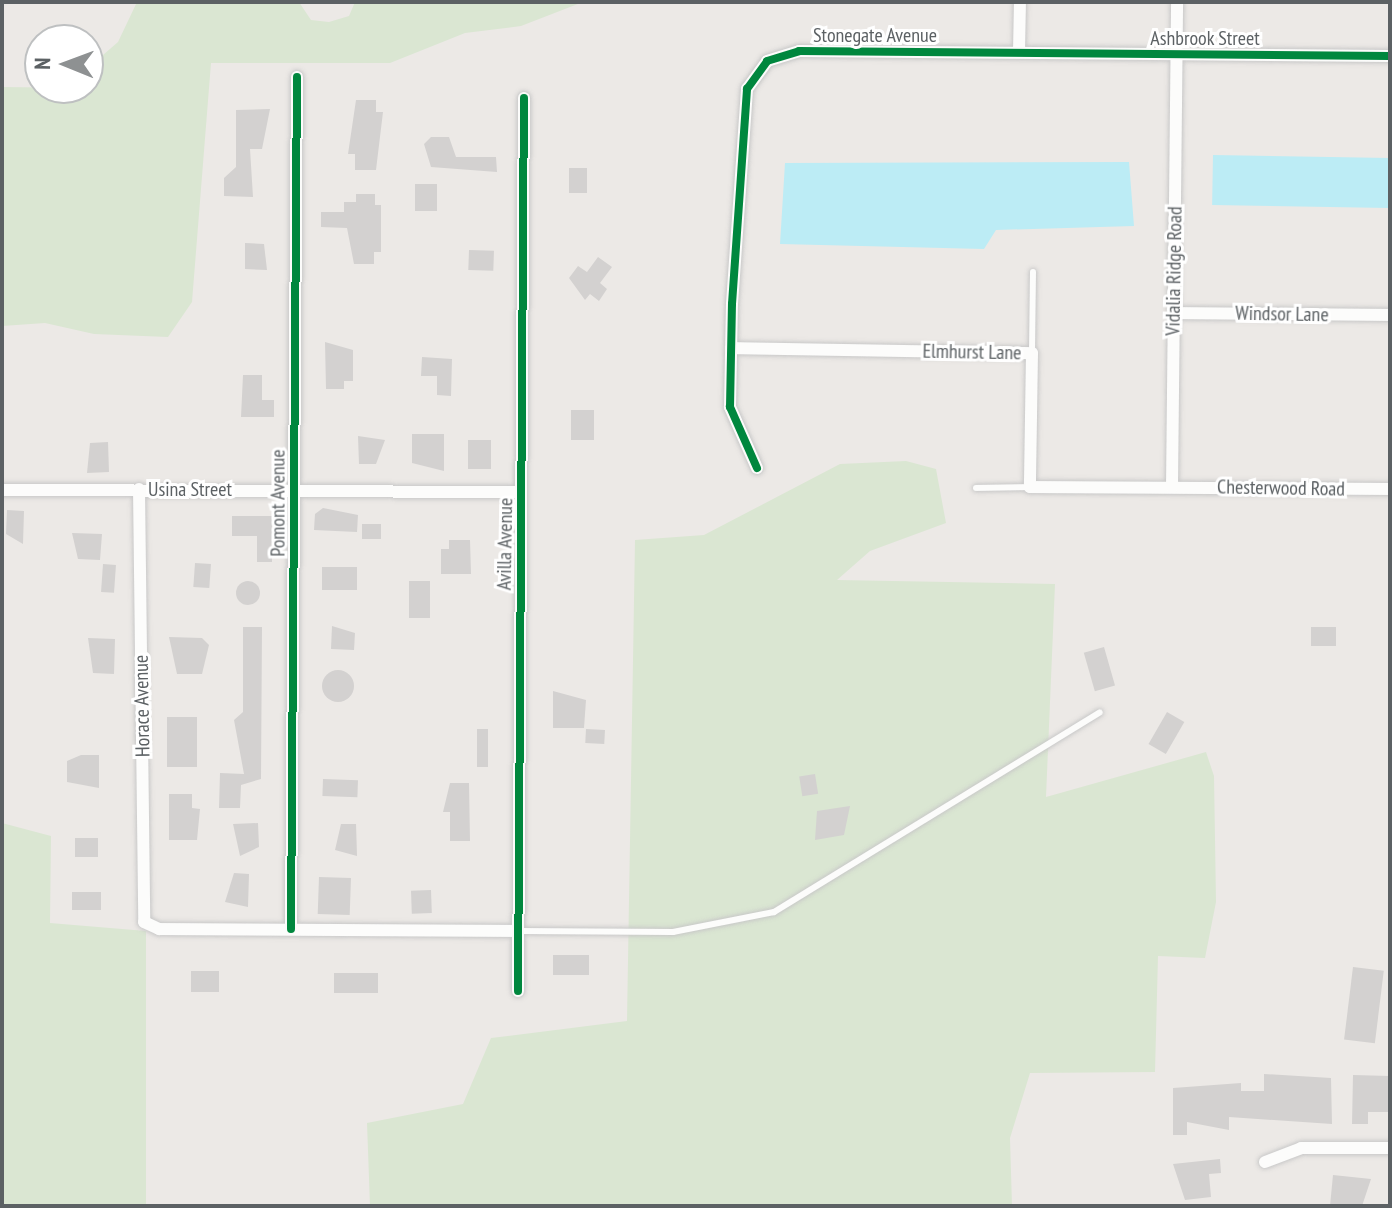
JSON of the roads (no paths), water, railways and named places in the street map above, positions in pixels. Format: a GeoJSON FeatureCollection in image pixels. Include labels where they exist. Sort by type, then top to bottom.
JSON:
{"type":"FeatureCollection","features":[{"type":"Feature","properties":{"kind":"street"},"geometry":{"type":"LineString","coordinates":[[1019,52],[1020,2]]}},
{"type":"Feature","properties":{"kind":"street","name":"Vidalia Ridge Road"},"geometry":{"type":"LineString","coordinates":[[1172,487],[1177,2]]}},
{"type":"Feature","properties":{"kind":"street","name":"Stonegate Avenue"},"geometry":{"type":"LineString","coordinates":[[757,468],[730,407],[747,89],[767,61],[799,51],[1019,52]]}},
{"type":"Feature","properties":{"kind":"street","name":"Ashbrook Street"},"geometry":{"type":"LineString","coordinates":[[1019,52],[1390,56]]}},
{"type":"Feature","properties":{"kind":"street","name":"Pomont Avenue"},"geometry":{"type":"LineString","coordinates":[[291,929],[297,77]]}},
{"type":"Feature","properties":{"kind":"street","name":"Avilla Avenue"},"geometry":{"type":"LineString","coordinates":[[518,991],[524,98]]}},
{"type":"Feature","properties":{"kind":"street","name":"Windsor Lane"},"geometry":{"type":"LineString","coordinates":[[1174,313],[1390,315]]}},
{"type":"Feature","properties":{"kind":"street","name":"Elmhurst Lane"},"geometry":{"type":"LineString","coordinates":[[731,348],[1032,353],[1030,487]]}},
{"type":"Feature","properties":{"kind":"street"},"geometry":{"type":"LineString","coordinates":[[1030,487],[1172,487]]}},
{"type":"Feature","properties":{"kind":"street","name":"Chesterwood Road"},"geometry":{"type":"LineString","coordinates":[[1172,487],[1390,489]]}},
{"type":"Feature","properties":{"kind":"street","name":"Usina Street"},"geometry":{"type":"LineString","coordinates":[[2,490],[294,488],[521,492]]}},
{"type":"Feature","properties":{"kind":"street","name":"Horace Avenue"},"geometry":{"type":"LineString","coordinates":[[139,489],[144,922],[159,929],[291,929]]}},
{"type":"Feature","properties":{"kind":"street"},"geometry":{"type":"LineString","coordinates":[[291,929],[518,931]]}},
{"type":"Feature","properties":{"kind":"street"},"geometry":{"type":"LineString","coordinates":[[1265,1162],[1301,1148],[1390,1148]]}},
{"type":"Feature","properties":{"kind":"lane"},"geometry":{"type":"LineString","coordinates":[[1032,353],[1033,272]]}},
{"type":"Feature","properties":{"kind":"lane"},"geometry":{"type":"LineString","coordinates":[[976,488],[1030,487]]}},
{"type":"Feature","properties":{"kind":"lane"},"geometry":{"type":"LineString","coordinates":[[518,931],[673,932],[774,912],[1100,712]]}},
{"type":"Feature","properties":{"kind":"water"},"geometry":{"type":"Polygon","coordinates":[[[1213,155],[1390,158],[1389,208],[1212,205],[1213,155]]]}},
{"type":"Feature","properties":{"kind":"water"},"geometry":{"type":"Polygon","coordinates":[[[1129,162],[1134,226],[996,230],[984,249],[780,244],[785,163],[1129,162]]]}}]}
